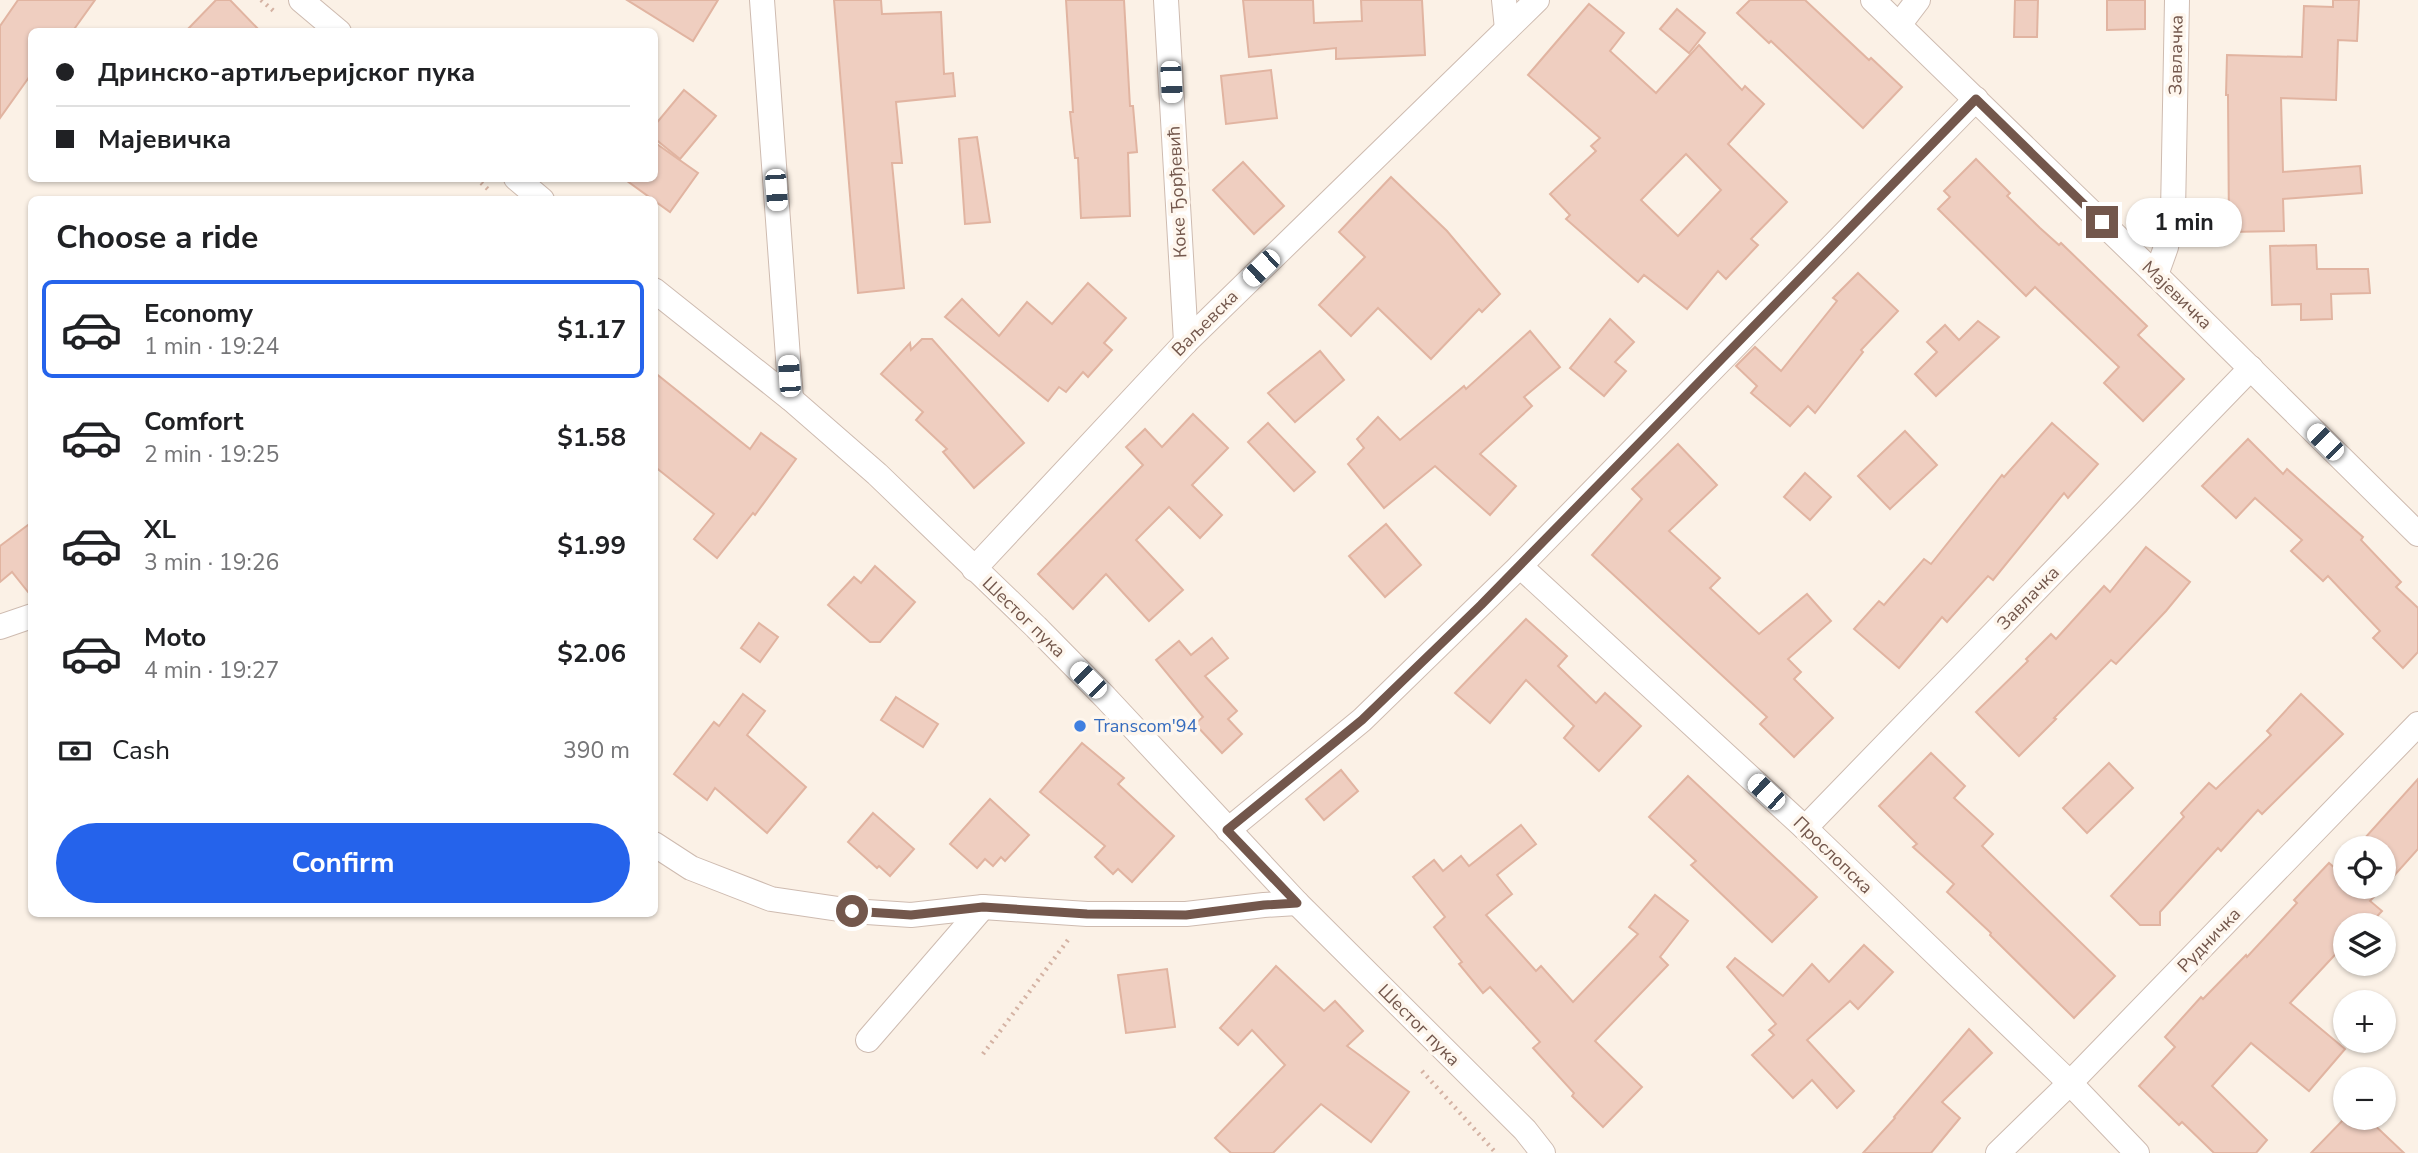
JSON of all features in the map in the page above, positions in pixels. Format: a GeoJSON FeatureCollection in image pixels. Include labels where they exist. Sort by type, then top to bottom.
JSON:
{"type":"FeatureCollection","features":[{"type":"Feature","properties":{"kind":"street"},"geometry":{"type":"LineString","coordinates":[[302,0],[334,28]]}},
{"type":"Feature","properties":{"kind":"street"},"geometry":{"type":"LineString","coordinates":[[762,0],[791,399]]}},
{"type":"Feature","properties":{"kind":"street","name":"Коке Ђорђевић"},"geometry":{"type":"LineString","coordinates":[[1167,0],[1186,342]]}},
{"type":"Feature","properties":{"kind":"street"},"geometry":{"type":"LineString","coordinates":[[1504,0],[1507,29]]}},
{"type":"Feature","properties":{"kind":"street","name":"Ваљевска"},"geometry":{"type":"LineString","coordinates":[[974,569],[1186,342],[1537,0]]}},
{"type":"Feature","properties":{"kind":"street","name":"Мајевичка"},"geometry":{"type":"LineString","coordinates":[[1873,0],[2418,534]]}},
{"type":"Feature","properties":{"kind":"street"},"geometry":{"type":"LineString","coordinates":[[1899,25],[1918,0]]}},
{"type":"Feature","properties":{"kind":"street","name":"Завлачка"},"geometry":{"type":"LineString","coordinates":[[2156,275],[2166,247],[2173,212],[2177,0]]}},
{"type":"Feature","properties":{"kind":"street"},"geometry":{"type":"LineString","coordinates":[[1227,830],[1362,720],[1520,566],[1976,99]]}},
{"type":"Feature","properties":{"kind":"street","name":"Шестог пука"},"geometry":{"type":"LineString","coordinates":[[658,293],[791,399],[877,474],[1105,697],[1297,903],[1525,1130],[1543,1153]]}},
{"type":"Feature","properties":{"kind":"street","name":"Завлачка"},"geometry":{"type":"LineString","coordinates":[[1805,828],[2251,368]]}},
{"type":"Feature","properties":{"kind":"street","name":"Прослопска"},"geometry":{"type":"LineString","coordinates":[[1520,566],[1805,828],[2070,1083],[2137,1153]]}},
{"type":"Feature","properties":{"kind":"street"},"geometry":{"type":"LineString","coordinates":[[0,627],[28,617]]}},
{"type":"Feature","properties":{"kind":"street","name":"Рудничка"},"geometry":{"type":"LineString","coordinates":[[1998,1153],[2070,1083],[2418,724]]}},
{"type":"Feature","properties":{"kind":"street"},"geometry":{"type":"LineString","coordinates":[[658,847],[691,868],[771,899],[852,911],[911,915],[983,907],[1087,914],[1186,915],[1297,903]]}},
{"type":"Feature","properties":{"kind":"street"},"geometry":{"type":"LineString","coordinates":[[867,1040],[983,907]]}},
{"type":"Feature","properties":{"kind":"path"},"geometry":{"type":"LineString","coordinates":[[983,1054],[1087,914]]}},
{"type":"Feature","properties":{"kind":"path"},"geometry":{"type":"LineString","coordinates":[[1414,1062],[1496,1153]]}},
{"type":"Feature","properties":{"kind":"building"},"geometry":{"type":"Polygon","coordinates":[[[18,0],[95,0],[75,28],[28,28],[28,79],[0,118],[0,26],[18,0]]]}},
{"type":"Feature","properties":{"kind":"building"},"geometry":{"type":"Polygon","coordinates":[[[216,0],[230,0],[257,28],[189,28],[216,0]]]}},
{"type":"Feature","properties":{"kind":"building"},"geometry":{"type":"Polygon","coordinates":[[[627,0],[718,0],[693,41],[627,0]]]}},
{"type":"Feature","properties":{"kind":"building"},"geometry":{"type":"Polygon","coordinates":[[[834,0],[881,0],[882,14],[941,12],[944,74],[953,73],[955,96],[896,102],[902,163],[892,163],[904,288],[858,293],[834,0]]]}},
{"type":"Feature","properties":{"kind":"building"},"geometry":{"type":"Polygon","coordinates":[[[1066,0],[1124,0],[1130,106],[1133,106],[1137,152],[1128,153],[1130,216],[1081,218],[1078,158],[1075,158],[1070,112],[1073,112],[1066,0]]]}},
{"type":"Feature","properties":{"kind":"building"},"geometry":{"type":"Polygon","coordinates":[[[1243,0],[1313,0],[1314,23],[1362,21],[1361,0],[1422,0],[1425,55],[1336,59],[1336,48],[1249,57],[1243,0]]]}},
{"type":"Feature","properties":{"kind":"building"},"geometry":{"type":"Polygon","coordinates":[[[1750,0],[1805,0],[1902,87],[1863,128],[1771,41],[1769,43],[1737,13],[1750,0]]]}},
{"type":"Feature","properties":{"kind":"building"},"geometry":{"type":"Polygon","coordinates":[[[2015,0],[2038,0],[2037,37],[2014,37],[2015,0]]]}},
{"type":"Feature","properties":{"kind":"building"},"geometry":{"type":"Polygon","coordinates":[[[2107,0],[2145,0],[2145,29],[2107,30],[2107,0]]]}},
{"type":"Feature","properties":{"kind":"building"},"geometry":{"type":"Polygon","coordinates":[[[2333,0],[2359,0],[2357,41],[2338,40],[2336,100],[2281,98],[2283,172],[2360,166],[2362,193],[2283,199],[2284,231],[2229,232],[2227,55],[2302,57],[2304,6],[2333,7],[2333,0]]]}},
{"type":"Feature","properties":{"kind":"building"},"geometry":{"type":"Polygon","coordinates":[[[1589,4],[1624,33],[1610,51],[1656,93],[1699,45],[1742,90],[1745,86],[1764,104],[1728,144],[1787,202],[1751,239],[1758,245],[1726,279],[1718,271],[1687,309],[1644,275],[1638,282],[1566,219],[1570,215],[1550,194],[1596,151],[1591,146],[1600,138],[1528,75],[1589,4]],[[1686,154],[1641,200],[1678,236],[1721,190],[1686,154]]]}},
{"type":"Feature","properties":{"kind":"building"},"geometry":{"type":"Polygon","coordinates":[[[1677,9],[1705,33],[1689,53],[1660,29],[1677,9]]]}},
{"type":"Feature","properties":{"kind":"building"},"geometry":{"type":"Polygon","coordinates":[[[1271,70],[1277,118],[1226,124],[1221,76],[1271,70]]]}},
{"type":"Feature","properties":{"kind":"building"},"geometry":{"type":"Polygon","coordinates":[[[684,90],[716,116],[680,159],[658,141],[658,121],[684,90]]]}},
{"type":"Feature","properties":{"kind":"building"},"geometry":{"type":"Polygon","coordinates":[[[977,137],[990,222],[965,224],[959,139],[977,137]]]}},
{"type":"Feature","properties":{"kind":"building"},"geometry":{"type":"Polygon","coordinates":[[[658,145],[698,173],[670,212],[658,203],[658,196],[648,196],[629,182],[658,182],[658,145]]]}},
{"type":"Feature","properties":{"kind":"building"},"geometry":{"type":"Polygon","coordinates":[[[1976,159],[2010,193],[2007,196],[2059,245],[2061,243],[2147,326],[2138,335],[2184,379],[2143,421],[2104,383],[2119,367],[2035,287],[2026,296],[1938,209],[1950,197],[1944,191],[1976,159]]]}},
{"type":"Feature","properties":{"kind":"building"},"geometry":{"type":"Polygon","coordinates":[[[1243,162],[1284,206],[1254,234],[1213,190],[1243,162]]]}},
{"type":"Feature","properties":{"kind":"building"},"geometry":{"type":"Polygon","coordinates":[[[1391,177],[1447,231],[1500,294],[1482,312],[1479,309],[1431,359],[1378,308],[1351,336],[1319,305],[1365,257],[1339,232],[1391,177]]]}},
{"type":"Feature","properties":{"kind":"building"},"geometry":{"type":"Polygon","coordinates":[[[2316,245],[2317,269],[2368,269],[2370,293],[2331,294],[2332,319],[2301,320],[2301,304],[2272,305],[2270,246],[2316,245]]]}},
{"type":"Feature","properties":{"kind":"building"},"geometry":{"type":"Polygon","coordinates":[[[1858,273],[1898,311],[1861,350],[1863,352],[1815,413],[1808,406],[1790,426],[1751,393],[1757,386],[1736,366],[1755,347],[1781,371],[1837,301],[1833,298],[1858,273]]]}},
{"type":"Feature","properties":{"kind":"building"},"geometry":{"type":"Polygon","coordinates":[[[1088,283],[1126,318],[1104,343],[1112,350],[1088,377],[1083,372],[1066,392],[1059,387],[1048,401],[945,317],[962,299],[999,336],[1027,302],[1052,324],[1088,283]]]}},
{"type":"Feature","properties":{"kind":"building"},"geometry":{"type":"Polygon","coordinates":[[[1610,319],[1634,342],[1615,362],[1626,371],[1604,396],[1570,368],[1610,319]]]}},
{"type":"Feature","properties":{"kind":"building"},"geometry":{"type":"Polygon","coordinates":[[[1978,321],[1999,337],[1936,396],[1915,374],[1937,352],[1927,342],[1945,325],[1959,340],[1978,321]]]}},
{"type":"Feature","properties":{"kind":"building"},"geometry":{"type":"Polygon","coordinates":[[[1530,331],[1560,367],[1524,397],[1532,406],[1480,454],[1516,486],[1490,515],[1435,466],[1384,508],[1348,464],[1364,448],[1357,439],[1378,417],[1400,440],[1464,386],[1466,389],[1530,331]]]}},
{"type":"Feature","properties":{"kind":"building"},"geometry":{"type":"Polygon","coordinates":[[[922,339],[932,339],[1024,443],[974,488],[943,452],[947,449],[916,420],[923,412],[881,374],[910,343],[911,350],[922,339]]]}},
{"type":"Feature","properties":{"kind":"building"},"geometry":{"type":"Polygon","coordinates":[[[1320,351],[1344,380],[1295,422],[1268,393],[1320,351]]]}},
{"type":"Feature","properties":{"kind":"building"},"geometry":{"type":"Polygon","coordinates":[[[658,375],[750,449],[761,433],[796,459],[755,515],[753,513],[717,558],[694,539],[714,514],[658,469],[658,375]]]}},
{"type":"Feature","properties":{"kind":"building"},"geometry":{"type":"Polygon","coordinates":[[[1193,414],[1228,448],[1192,485],[1222,515],[1200,538],[1169,507],[1136,540],[1183,590],[1149,621],[1106,574],[1073,609],[1038,574],[1143,465],[1126,447],[1145,429],[1162,447],[1193,414]]]}},
{"type":"Feature","properties":{"kind":"building"},"geometry":{"type":"Polygon","coordinates":[[[1268,423],[1315,472],[1294,491],[1248,442],[1268,423]]]}},
{"type":"Feature","properties":{"kind":"building"},"geometry":{"type":"Polygon","coordinates":[[[2052,423],[2098,464],[2068,498],[2064,493],[1993,580],[1988,576],[1947,622],[1942,617],[1899,668],[1854,629],[1879,601],[1884,605],[1924,559],[1931,564],[2002,475],[2004,477],[2052,423]]]}},
{"type":"Feature","properties":{"kind":"building"},"geometry":{"type":"Polygon","coordinates":[[[1905,431],[1937,465],[1890,509],[1858,476],[1905,431]]]}},
{"type":"Feature","properties":{"kind":"building"},"geometry":{"type":"Polygon","coordinates":[[[2248,439],[2283,474],[2287,469],[2363,537],[2361,540],[2401,582],[2396,587],[2418,608],[2418,652],[2403,668],[2373,638],[2380,631],[2328,576],[2323,581],[2291,551],[2302,540],[2255,498],[2236,518],[2202,486],[2248,439]]]}},
{"type":"Feature","properties":{"kind":"building"},"geometry":{"type":"Polygon","coordinates":[[[1678,444],[1717,485],[1669,531],[1720,578],[1710,588],[1759,634],[1807,594],[1831,621],[1788,659],[1801,672],[1794,679],[1833,718],[1794,757],[1760,724],[1767,717],[1592,555],[1642,499],[1632,489],[1678,444]]]}},
{"type":"Feature","properties":{"kind":"building"},"geometry":{"type":"Polygon","coordinates":[[[1805,473],[1831,497],[1810,520],[1784,497],[1805,473]]]}},
{"type":"Feature","properties":{"kind":"building"},"geometry":{"type":"Polygon","coordinates":[[[1386,524],[1421,565],[1385,597],[1349,556],[1386,524]]]}},
{"type":"Feature","properties":{"kind":"building"},"geometry":{"type":"Polygon","coordinates":[[[28,525],[28,592],[12,572],[0,582],[0,546],[28,525]]]}},
{"type":"Feature","properties":{"kind":"building"},"geometry":{"type":"Polygon","coordinates":[[[2146,547],[2190,582],[2116,664],[2111,660],[2019,756],[1976,712],[2028,661],[2026,659],[2051,634],[2056,639],[2104,586],[2110,592],[2146,547]]]}},
{"type":"Feature","properties":{"kind":"building"},"geometry":{"type":"Polygon","coordinates":[[[875,566],[915,602],[880,642],[870,642],[828,605],[854,577],[861,583],[875,566]]]}},
{"type":"Feature","properties":{"kind":"building"},"geometry":{"type":"Polygon","coordinates":[[[1526,619],[1567,656],[1558,666],[1596,703],[1605,693],[1641,726],[1599,771],[1564,738],[1574,726],[1526,680],[1490,723],[1455,693],[1526,619]]]}},
{"type":"Feature","properties":{"kind":"building"},"geometry":{"type":"Polygon","coordinates":[[[759,623],[778,637],[760,662],[741,648],[759,623]]]}},
{"type":"Feature","properties":{"kind":"building"},"geometry":{"type":"Polygon","coordinates":[[[1212,638],[1228,658],[1205,676],[1237,711],[1228,719],[1242,734],[1222,753],[1195,724],[1203,717],[1156,660],[1179,641],[1191,655],[1212,638]]]}},
{"type":"Feature","properties":{"kind":"building"},"geometry":{"type":"Polygon","coordinates":[[[743,694],[765,711],[747,735],[806,787],[767,833],[715,788],[707,800],[674,774],[714,722],[719,726],[743,694]]]}},
{"type":"Feature","properties":{"kind":"building"},"geometry":{"type":"Polygon","coordinates":[[[2301,694],[2343,734],[2262,814],[2258,810],[2221,851],[2218,848],[2160,912],[2160,925],[2140,925],[2111,896],[2184,817],[2181,813],[2209,783],[2216,789],[2271,735],[2267,731],[2301,694]]]}},
{"type":"Feature","properties":{"kind":"building"},"geometry":{"type":"Polygon","coordinates":[[[896,697],[938,724],[923,747],[881,720],[896,697]]]}},
{"type":"Feature","properties":{"kind":"building"},"geometry":{"type":"Polygon","coordinates":[[[1082,743],[1124,778],[1118,784],[1174,836],[1132,882],[1118,869],[1113,874],[1095,857],[1105,846],[1040,792],[1082,743]]]}},
{"type":"Feature","properties":{"kind":"building"},"geometry":{"type":"Polygon","coordinates":[[[1931,753],[1965,786],[1954,798],[1993,834],[1982,846],[2115,976],[2074,1018],[1947,892],[1954,884],[1913,847],[1917,844],[1879,806],[1931,753]]]}},
{"type":"Feature","properties":{"kind":"building"},"geometry":{"type":"Polygon","coordinates":[[[2109,763],[2133,788],[2087,833],[2063,808],[2109,763]]]}},
{"type":"Feature","properties":{"kind":"building"},"geometry":{"type":"Polygon","coordinates":[[[1341,770],[1358,791],[1324,820],[1306,799],[1341,770]]]}},
{"type":"Feature","properties":{"kind":"building"},"geometry":{"type":"Polygon","coordinates":[[[1688,776],[1817,897],[1772,942],[1691,865],[1696,861],[1649,817],[1688,776]]]}},
{"type":"Feature","properties":{"kind":"building"},"geometry":{"type":"Polygon","coordinates":[[[2418,779],[2418,849],[2396,874],[2396,836],[2367,836],[2418,779]]]}},
{"type":"Feature","properties":{"kind":"building"},"geometry":{"type":"Polygon","coordinates":[[[990,799],[1029,835],[1005,861],[1001,857],[993,866],[985,859],[977,868],[950,844],[990,799]]]}},
{"type":"Feature","properties":{"kind":"building"},"geometry":{"type":"Polygon","coordinates":[[[873,813],[914,849],[890,876],[848,842],[873,813]]]}},
{"type":"Feature","properties":{"kind":"building"},"geometry":{"type":"Polygon","coordinates":[[[1521,825],[1536,844],[1497,875],[1512,894],[1486,915],[1536,971],[1541,966],[1573,1002],[1638,934],[1629,927],[1655,895],[1688,921],[1660,957],[1668,965],[1595,1041],[1642,1087],[1603,1127],[1572,1096],[1574,1093],[1533,1048],[1540,1042],[1490,987],[1483,993],[1459,964],[1462,962],[1434,927],[1445,917],[1413,877],[1434,860],[1443,871],[1461,856],[1469,866],[1521,825]]]}},
{"type":"Feature","properties":{"kind":"building"},"geometry":{"type":"Polygon","coordinates":[[[2329,863],[2333,866],[2333,899],[2372,899],[2370,901],[2382,911],[2333,913],[2333,957],[2290,1003],[2333,1039],[2333,1053],[2342,1053],[2309,1091],[2251,1043],[2212,1086],[2267,1140],[2256,1153],[2214,1153],[2182,1122],[2179,1125],[2139,1086],[2175,1047],[2165,1037],[2201,997],[2203,999],[2246,955],[2247,957],[2297,903],[2294,900],[2329,863]]]}},
{"type":"Feature","properties":{"kind":"building"},"geometry":{"type":"Polygon","coordinates":[[[1864,945],[1893,972],[1858,1009],[1850,1001],[1807,1040],[1854,1091],[1837,1108],[1812,1080],[1793,1098],[1752,1055],[1774,1035],[1769,1030],[1776,1024],[1727,967],[1735,958],[1783,996],[1812,964],[1829,982],[1864,945]]]}},
{"type":"Feature","properties":{"kind":"building"},"geometry":{"type":"Polygon","coordinates":[[[1276,966],[1324,1011],[1335,1001],[1363,1031],[1347,1046],[1409,1092],[1371,1142],[1321,1104],[1273,1153],[1231,1153],[1215,1138],[1285,1065],[1252,1030],[1238,1045],[1220,1028],[1276,966]]]}},
{"type":"Feature","properties":{"kind":"building"},"geometry":{"type":"Polygon","coordinates":[[[1167,969],[1175,1027],[1126,1033],[1118,975],[1167,969]]]}},
{"type":"Feature","properties":{"kind":"building"},"geometry":{"type":"Polygon","coordinates":[[[1969,1029],[1992,1053],[1942,1102],[1960,1118],[1931,1153],[1863,1153],[1895,1118],[1969,1029]]]}},
{"type":"Feature","properties":{"kind":"building"},"geometry":{"type":"Polygon","coordinates":[[[2333,1130],[2380,1130],[2404,1153],[2311,1153],[2333,1130]]]}},
{"type":"Feature","properties":{"kind":"place","name":"Transcom'94"},"geometry":{"type":"Point","coordinates":[1080,726]}},
{"type":"Feature","properties":{"kind":"route"},"geometry":{"type":"LineString","coordinates":[[852,911],[911,915],[983,907],[1087,914],[1186,915],[1297,903],[1227,830],[1362,720],[1481,605],[1976,99],[2102,222]]}}]}
